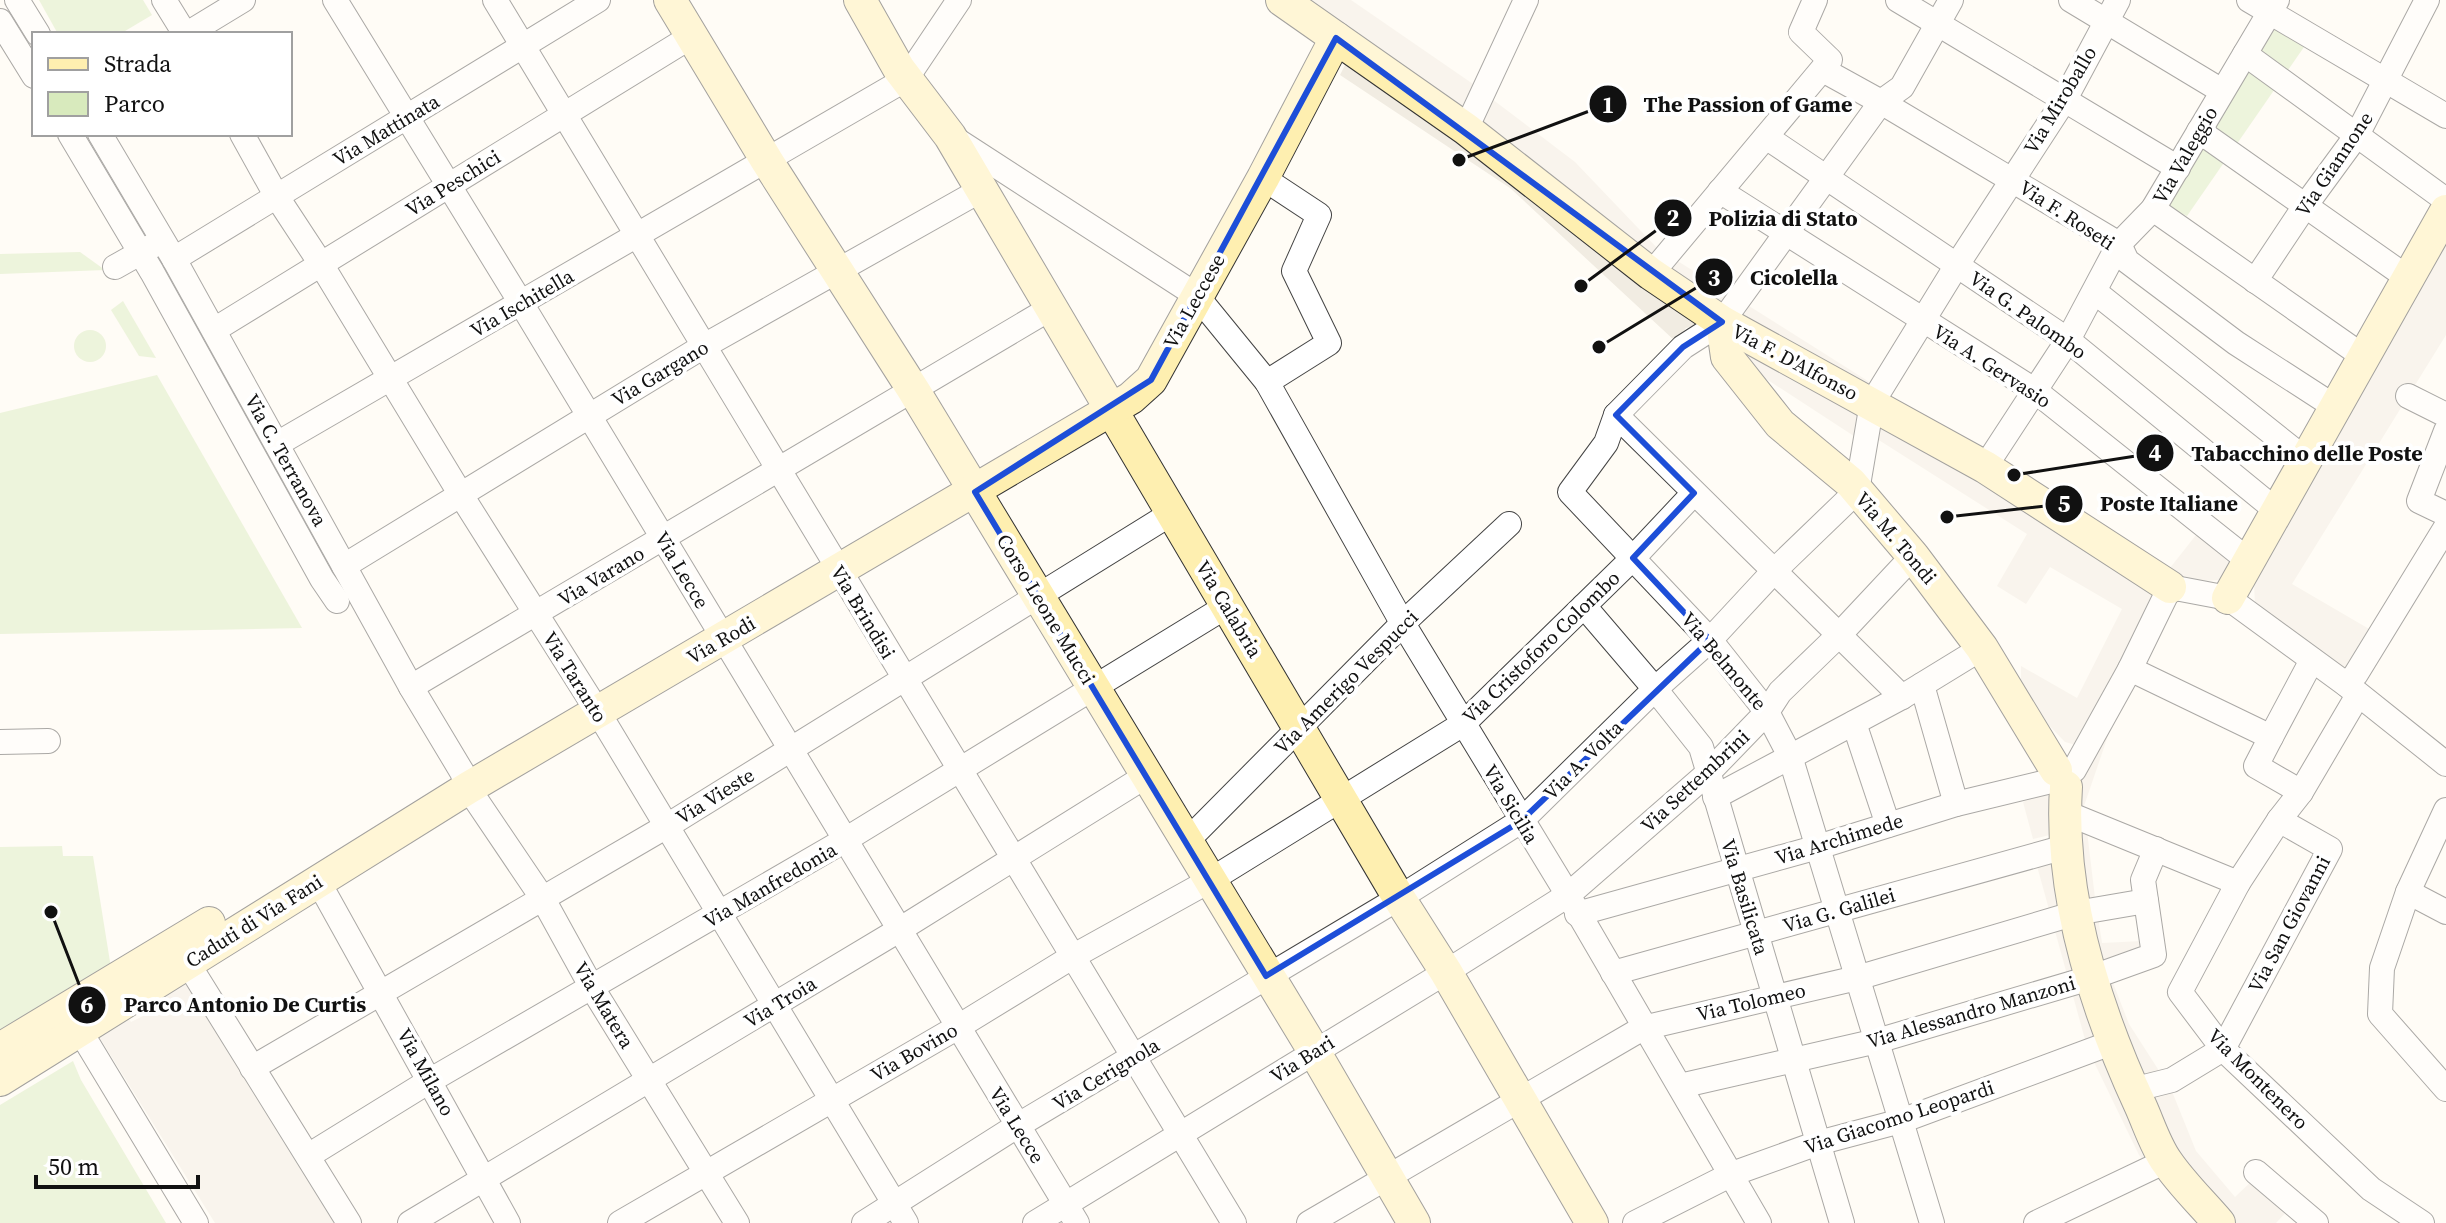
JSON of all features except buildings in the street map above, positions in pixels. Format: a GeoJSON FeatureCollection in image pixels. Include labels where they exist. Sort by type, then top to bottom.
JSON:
{"type":"FeatureCollection","features":[{"type":"Feature","properties":{"kind":"street"},"geometry":{"type":"LineString","coordinates":[[17,0],[37,32]]}},
{"type":"Feature","properties":{"kind":"street"},"geometry":{"type":"LineString","coordinates":[[164,0],[185,32]]}},
{"type":"Feature","properties":{"kind":"street"},"geometry":{"type":"LineString","coordinates":[[189,32],[243,0]]}},
{"type":"Feature","properties":{"kind":"street","name":"Via Lecce"},"geometry":{"type":"LineString","coordinates":[[335,0],[1071,1213]]}},
{"type":"Feature","properties":{"kind":"street","name":"Via Brindisi"},"geometry":{"type":"LineString","coordinates":[[495,0],[1234,1223]]}},
{"type":"Feature","properties":{"kind":"street","name":"Via Mattinata"},"geometry":{"type":"LineString","coordinates":[[115,267],[141,253],[169,250],[277,197],[598,0]]}},
{"type":"Feature","properties":{"kind":"street","name":"Corso Leone Mucci"},"geometry":{"type":"LineString","coordinates":[[670,0],[767,161],[914,391],[1314,1051],[1414,1223]]}},
{"type":"Feature","properties":{"kind":"street","name":"Via Calabria"},"geometry":{"type":"LineString","coordinates":[[860,0],[906,79],[950,136],[1592,1223]]}},
{"type":"Feature","properties":{"kind":"street"},"geometry":{"type":"LineString","coordinates":[[906,79],[959,0]]}},
{"type":"Feature","properties":{"kind":"street","name":"Via F. D'Alfonso"},"geometry":{"type":"LineString","coordinates":[[1282,0],[1466,129],[1651,274],[1722,322],[1985,467],[2170,587]]}},
{"type":"Feature","properties":{"kind":"street"},"geometry":{"type":"LineString","coordinates":[[1466,129],[1526,0]]}},
{"type":"Feature","properties":{"kind":"street"},"geometry":{"type":"LineString","coordinates":[[1651,274],[1830,60],[1801,32],[1815,0]]}},
{"type":"Feature","properties":{"kind":"street"},"geometry":{"type":"LineString","coordinates":[[1898,0],[2178,168]]}},
{"type":"Feature","properties":{"kind":"street"},"geometry":{"type":"LineString","coordinates":[[1722,322],[1881,102],[1902,87],[1951,0]]}},
{"type":"Feature","properties":{"kind":"street"},"geometry":{"type":"LineString","coordinates":[[2071,0],[2112,11],[2222,91]]}},
{"type":"Feature","properties":{"kind":"street","name":"Via Giannone"},"geometry":{"type":"LineString","coordinates":[[2255,281],[2357,135],[2427,0]]}},
{"type":"Feature","properties":{"kind":"street"},"geometry":{"type":"LineString","coordinates":[[2265,4],[2385,82],[2446,116]]}},
{"type":"Feature","properties":{"kind":"street","name":"Via Valeggio"},"geometry":{"type":"LineString","coordinates":[[1985,467],[2068,340],[2119,244],[2153,209],[2178,168],[2245,54],[2265,4]]}},
{"type":"Feature","properties":{"kind":"street","name":"Via Miroballo"},"geometry":{"type":"LineString","coordinates":[[1872,403],[2065,99],[2112,11]]}},
{"type":"Feature","properties":{"kind":"street"},"geometry":{"type":"LineString","coordinates":[[0,21],[32,73]]}},
{"type":"Feature","properties":{"kind":"street","name":"Via Peschici"},"geometry":{"type":"LineString","coordinates":[[214,330],[692,36]]}},
{"type":"Feature","properties":{"kind":"street","name":"Via Leccese"},"geometry":{"type":"LineString","coordinates":[[975,492],[1131,398],[1151,380],[1263,178],[1336,38]]}},
{"type":"Feature","properties":{"kind":"street"},"geometry":{"type":"LineString","coordinates":[[2245,54],[2446,200]]}},
{"type":"Feature","properties":{"kind":"street","name":"Via F. Roseti"},"geometry":{"type":"LineString","coordinates":[[1823,70],[2119,244],[2127,261],[2236,343],[2335,407]]}},
{"type":"Feature","properties":{"kind":"street","name":"Via Ischitella"},"geometry":{"type":"LineString","coordinates":[[277,444],[906,79]]}},
{"type":"Feature","properties":{"kind":"street"},"geometry":{"type":"LineString","coordinates":[[2199,131],[2408,278]]}},
{"type":"Feature","properties":{"kind":"street"},"geometry":{"type":"LineString","coordinates":[[71,136],[141,253],[337,601]]}},
{"type":"Feature","properties":{"kind":"street","name":"Via C. Terranova"},"geometry":{"type":"LineString","coordinates":[[101,136],[169,250],[465,780]]}},
{"type":"Feature","properties":{"kind":"street","name":"Via Taranto"},"geometry":{"type":"LineString","coordinates":[[243,136],[277,197],[598,712],[900,1214]]}},
{"type":"Feature","properties":{"kind":"street","name":"Via Sicilia"},"geometry":{"type":"LineString","coordinates":[[950,136],[1196,295],[1267,382],[1403,623],[1759,1223]]}},
{"type":"Feature","properties":{"kind":"street","name":"Via G. Palombo"},"geometry":{"type":"LineString","coordinates":[[1766,137],[2068,340],[2277,511]]}},
{"type":"Feature","properties":{"kind":"street"},"geometry":{"type":"LineString","coordinates":[[1263,178],[1319,215],[1294,271],[1329,343],[1267,382]]}},
{"type":"Feature","properties":{"kind":"street","name":"Via Gargano"},"geometry":{"type":"LineString","coordinates":[[344,566],[704,346],[981,190]]}},
{"type":"Feature","properties":{"kind":"street","name":"Via A. Gervasio"},"geometry":{"type":"LineString","coordinates":[[1720,191],[2034,390],[2249,561]]}},
{"type":"Feature","properties":{"kind":"street"},"geometry":{"type":"LineString","coordinates":[[2153,209],[2364,357]]}},
{"type":"Feature","properties":{"kind":"street"},"geometry":{"type":"LineString","coordinates":[[2228,598],[2446,211]]}},
{"type":"Feature","properties":{"kind":"street"},"geometry":{"type":"LineString","coordinates":[[2095,292],[2306,460]]}},
{"type":"Feature","properties":{"kind":"street","name":"Via Varano"},"geometry":{"type":"LineString","coordinates":[[411,687],[1051,308]]}},
{"type":"Feature","properties":{"kind":"street","name":"Via Belmonte"},"geometry":{"type":"LineString","coordinates":[[1722,322],[1683,347],[1616,415],[1606,443],[1570,492],[1710,640],[1767,712],[1790,756],[1932,1223]]}},
{"type":"Feature","properties":{"kind":"street","name":"Via M. Tondi"},"geometry":{"type":"LineString","coordinates":[[1722,322],[1727,357],[1780,424],[1857,491],[1913,556],[1982,648],[2063,784],[2065,847],[2076,913],[2090,978],[2111,1043],[2166,1161],[2219,1223]]}},
{"type":"Feature","properties":{"kind":"street"},"geometry":{"type":"LineString","coordinates":[[2408,396],[2446,415]]}},
{"type":"Feature","properties":{"kind":"street"},"geometry":{"type":"LineString","coordinates":[[1857,491],[1872,403]]}},
{"type":"Feature","properties":{"kind":"street"},"geometry":{"type":"LineString","coordinates":[[1616,415],[1839,635],[1912,691],[1956,804]]}},
{"type":"Feature","properties":{"kind":"street"},"geometry":{"type":"LineString","coordinates":[[2446,431],[2419,501],[2444,513],[2446,517]]}},
{"type":"Feature","properties":{"kind":"street","name":"Via A. Volta"},"geometry":{"type":"LineString","coordinates":[[1266,976],[1399,898],[1521,821],[1655,689],[1710,640],[1774,571],[1857,491]]}},
{"type":"Feature","properties":{"kind":"street","name":"Via Rodi"},"geometry":{"type":"LineString","coordinates":[[465,780],[598,712],[975,492]]}},
{"type":"Feature","properties":{"kind":"street","name":"Via Cristoforo Colombo"},"geometry":{"type":"LineString","coordinates":[[1209,881],[1463,724],[1633,558],[1694,493]]}},
{"type":"Feature","properties":{"kind":"street","name":"Via Vieste"},"geometry":{"type":"LineString","coordinates":[[252,1068],[667,826],[1172,513]]}},
{"type":"Feature","properties":{"kind":"street","name":"Via Amerigo Vespucci"},"geometry":{"type":"LineString","coordinates":[[1186,842],[1403,623],[1509,524]]}},
{"type":"Feature","properties":{"kind":"street"},"geometry":{"type":"LineString","coordinates":[[2279,820],[2301,792],[2352,690],[2356,674],[2446,527]]}},
{"type":"Feature","properties":{"kind":"street","name":"Via Settembrini"},"geometry":{"type":"LineString","coordinates":[[1573,905],[1712,785],[1780,692],[1913,556]]}},
{"type":"Feature","properties":{"kind":"street"},"geometry":{"type":"LineString","coordinates":[[2238,883],[2156,849],[2063,784],[2130,669],[2170,587],[2228,598],[2445,761]]}},
{"type":"Feature","properties":{"kind":"street","name":"Via Manfredonia"},"geometry":{"type":"LineString","coordinates":[[308,1156],[591,986],[720,915],[1227,606]]}},
{"type":"Feature","properties":{"kind":"street","name":"Via Basilicata"},"geometry":{"type":"LineString","coordinates":[[1584,606],[1701,747],[1842,1223]]}},
{"type":"Feature","properties":{"kind":"street"},"geometry":{"type":"LineString","coordinates":[[1712,785],[1790,756],[1912,691],[1982,648]]}},
{"type":"Feature","properties":{"kind":"street"},"geometry":{"type":"LineString","coordinates":[[2301,792],[2256,766],[2312,660]]}},
{"type":"Feature","properties":{"kind":"street"},"geometry":{"type":"LineString","coordinates":[[2130,669],[2271,737]]}},
{"type":"Feature","properties":{"kind":"street"},"geometry":{"type":"LineString","coordinates":[[1854,723],[1888,825]]}},
{"type":"Feature","properties":{"kind":"street"},"geometry":{"type":"LineString","coordinates":[[0,742],[48,741]]}},
{"type":"Feature","properties":{"kind":"street","name":"Via Troia"},"geometry":{"type":"LineString","coordinates":[[410,1223],[899,930],[1146,776]]}},
{"type":"Feature","properties":{"kind":"street"},"geometry":{"type":"LineString","coordinates":[[0,1049],[73,1020],[465,780]]}},
{"type":"Feature","properties":{"kind":"street","name":"Caduti di Via Fani"},"geometry":{"type":"LineString","coordinates":[[0,1080],[73,1020],[187,962],[318,881],[465,780]]}},
{"type":"Feature","properties":{"kind":"street","name":"Via Matera"},"geometry":{"type":"LineString","coordinates":[[465,780],[543,899],[591,986],[737,1223]]}},
{"type":"Feature","properties":{"kind":"street","name":"Via Archimede"},"geometry":{"type":"LineString","coordinates":[[1573,905],[1737,869],[1956,804],[2063,784]]}},
{"type":"Feature","properties":{"kind":"street"},"geometry":{"type":"LineString","coordinates":[[2446,810],[2408,892],[2382,968],[2380,1014],[2446,1089]]}},
{"type":"Feature","properties":{"kind":"street","name":"Via Montenero"},"geometry":{"type":"LineString","coordinates":[[2279,820],[2238,883],[2180,992],[2223,1049],[2371,1189],[2422,1223]]}},
{"type":"Feature","properties":{"kind":"street","name":"Via San Giovanni"},"geometry":{"type":"LineString","coordinates":[[2223,1049],[2330,849],[2279,820]]}},
{"type":"Feature","properties":{"kind":"street","name":"Via G. Galilei"},"geometry":{"type":"LineString","coordinates":[[1613,973],[2065,847]]}},
{"type":"Feature","properties":{"kind":"street","name":"Via Alessandro Manzoni"},"geometry":{"type":"LineString","coordinates":[[1680,1086],[1877,1041],[2090,978],[2154,955],[2143,880],[2156,849]]}},
{"type":"Feature","properties":{"kind":"street","name":"Via Milano"},"geometry":{"type":"LineString","coordinates":[[318,881],[508,1223]]}},
{"type":"Feature","properties":{"kind":"street","name":"Via Bovino"},"geometry":{"type":"LineString","coordinates":[[620,1223],[958,1027],[1072,957],[1209,881]]}},
{"type":"Feature","properties":{"kind":"street"},"geometry":{"type":"LineString","coordinates":[[2408,892],[2446,912]]}},
{"type":"Feature","properties":{"kind":"street","name":"Via Tolomeo"},"geometry":{"type":"LineString","coordinates":[[1309,1223],[1643,1028],[1857,978],[2076,913],[2146,901]]}},
{"type":"Feature","properties":{"kind":"street","name":"Via Bari"},"geometry":{"type":"LineString","coordinates":[[1035,1223],[1071,1213],[1182,1134],[1314,1051],[1446,972],[1573,905]]}},
{"type":"Feature","properties":{"kind":"street"},"geometry":{"type":"LineString","coordinates":[[187,962],[349,1223]]}},
{"type":"Feature","properties":{"kind":"street","name":"Via Cerignola"},"geometry":{"type":"LineString","coordinates":[[864,1223],[900,1214],[1017,1126],[1133,1059],[1266,976]]}},
{"type":"Feature","properties":{"kind":"street"},"geometry":{"type":"LineString","coordinates":[[73,1020],[196,1223]]}},
{"type":"Feature","properties":{"kind":"street","name":"Via Giacomo Leopardi"},"geometry":{"type":"LineString","coordinates":[[1635,1223],[1732,1174],[1818,1143],[1901,1121],[2111,1043]]}},
{"type":"Feature","properties":{"kind":"street"},"geometry":{"type":"LineString","coordinates":[[2132,1090],[2172,1080],[2223,1049]]}},
{"type":"Feature","properties":{"kind":"street"},"geometry":{"type":"LineString","coordinates":[[2036,1223],[2166,1161]]}},
{"type":"Feature","properties":{"kind":"street"},"geometry":{"type":"LineString","coordinates":[[2256,1172],[2289,1215],[2316,1223]]}},
{"type":"Feature","properties":{"kind":"highlighted area"},"geometry":{"type":"Polygon","coordinates":[[[1336,38],[1722,322],[1683,347],[1616,415],[1694,493],[1633,558],[1710,640],[1521,821],[1266,976],[975,492],[1151,380],[1336,38]]]}},
{"type":"Feature","properties":{"kind":"green space"},"geometry":{"type":"Polygon","coordinates":[[[39,0],[143,0],[152,15],[123,32],[57,32],[39,0]]]}},
{"type":"Feature","properties":{"kind":"green space"},"geometry":{"type":"Polygon","coordinates":[[[2276,27],[2304,47],[2187,216],[2166,206],[2276,27]]]}},
{"type":"Feature","properties":{"kind":"green space"},"geometry":{"type":"Polygon","coordinates":[[[80,252],[105,270],[0,274],[0,254],[80,252]]]}},
{"type":"Feature","properties":{"kind":"green space"},"geometry":{"type":"Polygon","coordinates":[[[123,301],[156,358],[139,356],[111,310],[123,301]]]}},
{"type":"Feature","properties":{"kind":"green space"},"geometry":{"type":"Polygon","coordinates":[[[90,330],[102,334],[106,346],[102,358],[90,362],[78,358],[74,346],[78,334],[90,330]]]}},
{"type":"Feature","properties":{"kind":"green space"},"geometry":{"type":"Polygon","coordinates":[[[157,375],[302,628],[0,634],[0,413],[157,375]]]}},
{"type":"Feature","properties":{"kind":"green space"},"geometry":{"type":"Polygon","coordinates":[[[62,846],[63,856],[93,856],[111,968],[0,1034],[0,847],[62,846]]]}},
{"type":"Feature","properties":{"kind":"green space"},"geometry":{"type":"Polygon","coordinates":[[[73,1061],[81,1080],[166,1223],[0,1223],[0,1105],[73,1061]]]}},
{"type":"Feature","properties":{"kind":"shaded area"},"geometry":{"type":"Polygon","coordinates":[[[1300,0],[1351,0],[1473,84],[1460,112],[1300,0]]]}},
{"type":"Feature","properties":{"kind":"shaded area"},"geometry":{"type":"Polygon","coordinates":[[[1348,59],[1707,322],[1686,328],[1675,341],[1510,188],[1340,75],[1348,59]]]}},
{"type":"Feature","properties":{"kind":"shaded area"},"geometry":{"type":"Polygon","coordinates":[[[1492,99],[1575,162],[1660,251],[1650,264],[1478,126],[1492,99]]]}},
{"type":"Feature","properties":{"kind":"shaded area"},"geometry":{"type":"Polygon","coordinates":[[[2446,233],[2446,335],[2292,584],[2376,633],[2352,674],[2255,604],[2254,584],[2446,233]]]}},
{"type":"Feature","properties":{"kind":"shaded area"},"geometry":{"type":"Polygon","coordinates":[[[1676,260],[1871,383],[1981,455],[1665,274],[1676,260]]]}},
{"type":"Feature","properties":{"kind":"shaded area"},"geometry":{"type":"Polygon","coordinates":[[[1729,331],[1866,407],[1860,440],[1731,356],[1729,331]]]}},
{"type":"Feature","properties":{"kind":"shaded area"},"geometry":{"type":"Polygon","coordinates":[[[1878,413],[2161,591],[2076,745],[2065,742],[2021,696],[2021,666],[2077,698],[2122,609],[2050,567],[2026,604],[1997,586],[2027,534],[1874,437],[1878,413]]]}},
{"type":"Feature","properties":{"kind":"shaded area"},"geometry":{"type":"Polygon","coordinates":[[[2200,530],[2240,562],[2219,580],[2202,581],[2183,576],[2170,568],[2200,530]]]}},
{"type":"Feature","properties":{"kind":"shaded area"},"geometry":{"type":"Polygon","coordinates":[[[2112,724],[2084,806],[2095,898],[2102,943],[2142,941],[2143,952],[2097,967],[2082,902],[2081,770],[2112,724]]]}},
{"type":"Feature","properties":{"kind":"shaded area"},"geometry":{"type":"Polygon","coordinates":[[[2045,793],[2053,800],[2054,834],[2033,839],[2023,802],[2045,793]]]}},
{"type":"Feature","properties":{"kind":"shaded area"},"geometry":{"type":"Polygon","coordinates":[[[2060,860],[2104,1036],[2086,1043],[2037,866],[2060,860]]]}},
{"type":"Feature","properties":{"kind":"shaded area"},"geometry":{"type":"Polygon","coordinates":[[[185,977],[334,1223],[215,1223],[98,1035],[127,1016],[131,1022],[145,1015],[141,1008],[185,977]]]}},
{"type":"Feature","properties":{"kind":"shaded area"},"geometry":{"type":"Polygon","coordinates":[[[2113,983],[2129,1024],[2163,1077],[2136,1083],[2098,986],[2113,983]]]}},
{"type":"Feature","properties":{"kind":"shaded area"},"geometry":{"type":"Polygon","coordinates":[[[2108,1056],[2198,1223],[2139,1155],[2094,1062],[2108,1056]]]}},
{"type":"Feature","properties":{"kind":"shaded area"},"geometry":{"type":"Polygon","coordinates":[[[2171,1089],[2196,1151],[2235,1197],[2253,1180],[2288,1210],[2276,1223],[2227,1223],[2170,1157],[2144,1095],[2171,1089]]]}},
{"type":"Feature","properties":{"kind":"place","name":"The Passion of Game"},"geometry":{"type":"Point","coordinates":[1459,160]}},
{"type":"Feature","properties":{"kind":"place","name":"Polizia di Stato"},"geometry":{"type":"Point","coordinates":[1581,286]}},
{"type":"Feature","properties":{"kind":"place","name":"Cicolella"},"geometry":{"type":"Point","coordinates":[1599,347]}},
{"type":"Feature","properties":{"kind":"place","name":"Tabacchino delle Poste"},"geometry":{"type":"Point","coordinates":[2014,475]}},
{"type":"Feature","properties":{"kind":"place","name":"Poste Italiane"},"geometry":{"type":"Point","coordinates":[1947,517]}},
{"type":"Feature","properties":{"kind":"place","name":"Parco Antonio De Curtis"},"geometry":{"type":"Point","coordinates":[51,912]}}]}
